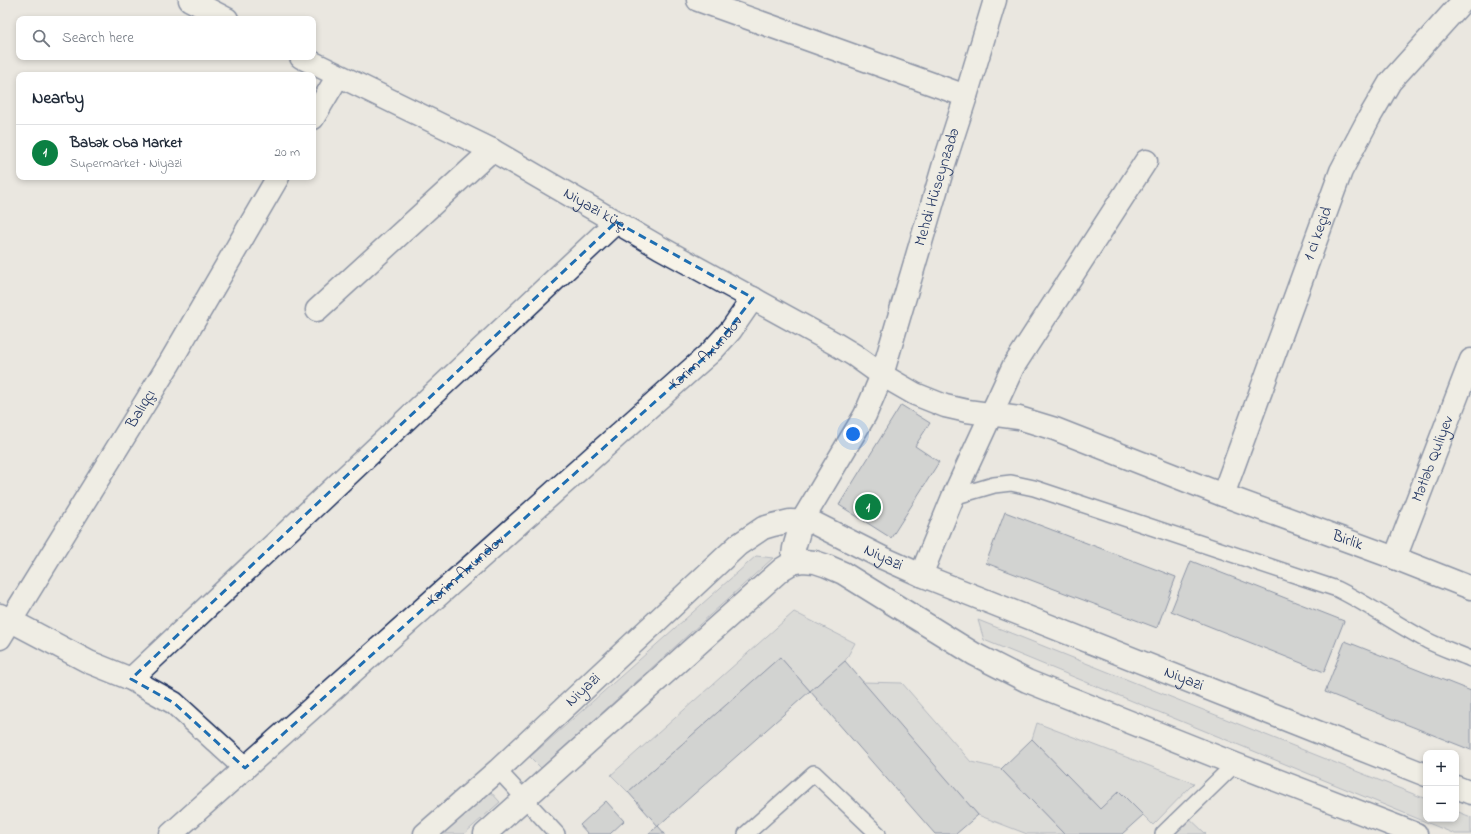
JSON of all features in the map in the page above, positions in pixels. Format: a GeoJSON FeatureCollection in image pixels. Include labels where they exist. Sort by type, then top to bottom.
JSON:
{"type":"FeatureCollection","features":[{"type":"Feature","properties":{"kind":"street"},"geometry":{"type":"LineString","coordinates":[[190,0],[221,16]]}},
{"type":"Feature","properties":{"kind":"street"},"geometry":{"type":"LineString","coordinates":[[698,0],[966,96]]}},
{"type":"Feature","properties":{"kind":"street","name":"Mehdi Hüseynzadə"},"geometry":{"type":"LineString","coordinates":[[792,563],[794,548],[802,521],[865,416],[882,375],[994,0]]}},
{"type":"Feature","properties":{"kind":"street","name":"1 ci keçid"},"geometry":{"type":"LineString","coordinates":[[1223,495],[1341,171],[1390,82],[1464,0]]}},
{"type":"Feature","properties":{"kind":"street","name":"Niyazi küç."},"geometry":{"type":"LineString","coordinates":[[307,60],[492,150],[616,222],[834,343],[882,375],[915,394],[945,406],[991,414]]}},
{"type":"Feature","properties":{"kind":"street"},"geometry":{"type":"LineString","coordinates":[[316,113],[338,76]]}},
{"type":"Feature","properties":{"kind":"street"},"geometry":{"type":"LineString","coordinates":[[317,310],[492,150]]}},
{"type":"Feature","properties":{"kind":"street"},"geometry":{"type":"LineString","coordinates":[[921,575],[953,497],[1013,367],[1146,161]]}},
{"type":"Feature","properties":{"kind":"street","name":"Balıqçı"},"geometry":{"type":"LineString","coordinates":[[4,625],[169,364],[276,180]]}},
{"type":"Feature","properties":{"kind":"street"},"geometry":{"type":"LineString","coordinates":[[131,679],[616,222]]}},
{"type":"Feature","properties":{"kind":"street","name":"Kərim Axundov"},"geometry":{"type":"LineString","coordinates":[[171,834],[712,351],[731,330],[753,298]]}},
{"type":"Feature","properties":{"kind":"street","name":"Mətləb Quliyev"},"geometry":{"type":"LineString","coordinates":[[1395,558],[1471,360]]}},
{"type":"Feature","properties":{"kind":"street","name":"Birlik"},"geometry":{"type":"LineString","coordinates":[[991,414],[1019,418],[1055,430],[1471,588]]}},
{"type":"Feature","properties":{"kind":"street","name":"Niyazi"},"geometry":{"type":"LineString","coordinates":[[426,834],[498,770],[738,545],[763,528],[790,521],[812,522],[883,558],[921,575],[1423,774]]}},
{"type":"Feature","properties":{"kind":"street","name":"Niyazi"},"geometry":{"type":"LineString","coordinates":[[792,563],[803,561],[815,562],[843,573],[974,654],[1027,681],[1234,764],[1416,834]]}},
{"type":"Feature","properties":{"kind":"street"},"geometry":{"type":"LineString","coordinates":[[485,834],[773,576],[792,563]]}},
{"type":"Feature","properties":{"kind":"street"},"geometry":{"type":"LineString","coordinates":[[4,625],[131,679],[174,703],[245,768]]}},
{"type":"Feature","properties":{"kind":"street"},"geometry":{"type":"LineString","coordinates":[[1459,788],[1471,793]]}},
{"type":"Feature","properties":{"kind":"lane"},"geometry":{"type":"LineString","coordinates":[[953,497],[994,485],[1011,483],[1034,488],[1337,589],[1362,601],[1429,641],[1471,659]]}},
{"type":"Feature","properties":{"kind":"lane"},"geometry":{"type":"LineString","coordinates":[[1163,834],[1234,764]]}},
{"type":"Feature","properties":{"kind":"lane"},"geometry":{"type":"LineString","coordinates":[[498,770],[557,834]]}},
{"type":"Feature","properties":{"kind":"lane"},"geometry":{"type":"LineString","coordinates":[[746,834],[814,773],[878,834]]}},
{"type":"Feature","properties":{"kind":"highlighted area"},"geometry":{"type":"Polygon","coordinates":[[[616,222],[753,298],[712,351],[245,768],[174,703],[131,679],[616,222]]]}},
{"type":"Feature","properties":{"kind":"shaded area"},"geometry":{"type":"Polygon","coordinates":[[[756,556],[773,558],[541,768],[530,757],[756,556]]]}},
{"type":"Feature","properties":{"kind":"shaded area"},"geometry":{"type":"Polygon","coordinates":[[[794,612],[855,643],[845,661],[810,691],[780,657],[628,792],[611,775],[794,612]]]}},
{"type":"Feature","properties":{"kind":"shaded area"},"geometry":{"type":"Polygon","coordinates":[[[978,620],[1423,798],[1423,821],[984,640],[978,620]]]}},
{"type":"Feature","properties":{"kind":"shaded area"},"geometry":{"type":"Polygon","coordinates":[[[862,682],[902,683],[971,762],[1001,769],[1064,834],[1027,834],[978,815],[862,682]]]}},
{"type":"Feature","properties":{"kind":"shaded area"},"geometry":{"type":"Polygon","coordinates":[[[1037,723],[1194,783],[1153,825],[1119,791],[1100,809],[1032,739],[1037,723]]]}},
{"type":"Feature","properties":{"kind":"shaded area"},"geometry":{"type":"Polygon","coordinates":[[[489,790],[500,802],[464,834],[439,834],[489,790]]]}},
{"type":"Feature","properties":{"kind":"shaded area"},"geometry":{"type":"Polygon","coordinates":[[[1459,812],[1471,817],[1471,834],[1455,834],[1426,822],[1459,822],[1459,812]]]}},
{"type":"Feature","properties":{"kind":"shaded area"},"geometry":{"type":"Polygon","coordinates":[[[1184,813],[1206,834],[1163,834],[1184,813]]]}},
{"type":"Feature","properties":{"kind":"building"},"geometry":{"type":"Polygon","coordinates":[[[901,405],[930,423],[915,446],[939,462],[891,538],[839,505],[901,405]]]}},
{"type":"Feature","properties":{"kind":"building"},"geometry":{"type":"Polygon","coordinates":[[[1005,512],[1176,577],[1157,628],[986,563],[1005,512]]]}},
{"type":"Feature","properties":{"kind":"building"},"geometry":{"type":"Polygon","coordinates":[[[1191,561],[1344,621],[1324,672],[1171,611],[1191,561]]]}},
{"type":"Feature","properties":{"kind":"building"},"geometry":{"type":"Polygon","coordinates":[[[1345,641],[1471,691],[1471,750],[1325,692],[1345,641]]]}},
{"type":"Feature","properties":{"kind":"building"},"geometry":{"type":"Polygon","coordinates":[[[780,657],[810,691],[658,826],[628,792],[780,657]]]}},
{"type":"Feature","properties":{"kind":"building"},"geometry":{"type":"Polygon","coordinates":[[[845,661],[978,815],[956,834],[935,834],[810,691],[845,661]]]}},
{"type":"Feature","properties":{"kind":"building"},"geometry":{"type":"Polygon","coordinates":[[[1032,739],[1100,809],[1119,791],[1143,815],[1122,834],[1064,834],[1001,769],[1032,739]]]}},
{"type":"Feature","properties":{"kind":"building"},"geometry":{"type":"Polygon","coordinates":[[[606,801],[624,821],[610,834],[588,834],[580,825],[606,801]]]}},
{"type":"Feature","properties":{"kind":"building"},"geometry":{"type":"Polygon","coordinates":[[[658,826],[665,834],[648,834],[658,826]]]}},
{"type":"Feature","properties":{"kind":"place","name":"Babək Oba Market"},"geometry":{"type":"Point","coordinates":[868,507]}}]}
